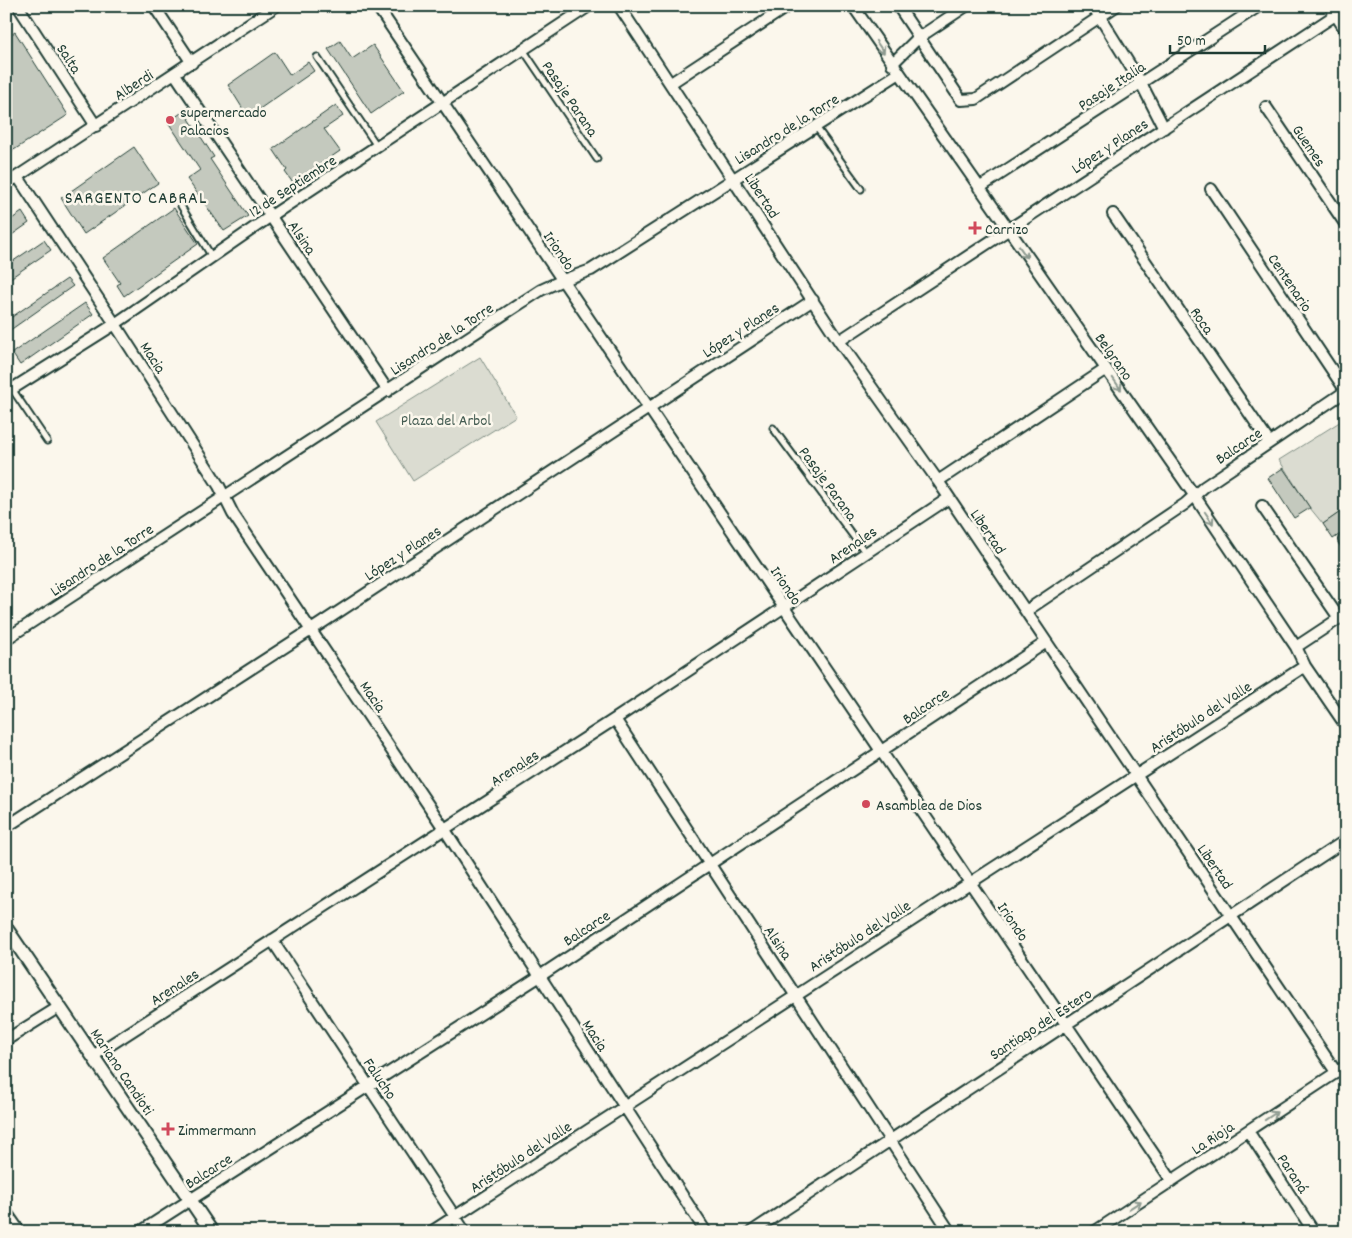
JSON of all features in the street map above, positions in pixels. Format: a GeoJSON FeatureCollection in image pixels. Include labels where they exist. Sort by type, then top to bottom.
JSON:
{"type":"FeatureCollection","features":[{"type":"Feature","properties":{"kind":"street","name":"Salta"},"geometry":{"type":"LineString","coordinates":[[18,6],[96,126]]}},
{"type":"Feature","properties":{"kind":"street"},"geometry":{"type":"LineString","coordinates":[[154,6],[192,63]]}},
{"type":"Feature","properties":{"kind":"street","name":"Alberdi"},"geometry":{"type":"LineString","coordinates":[[6,184],[176,74],[276,6]]}},
{"type":"Feature","properties":{"kind":"street","name":"Iriondo"},"geometry":{"type":"LineString","coordinates":[[377,6],[1172,1181]]}},
{"type":"Feature","properties":{"kind":"street","name":"12 de Septiembre"},"geometry":{"type":"LineString","coordinates":[[12,389],[115,324],[271,216],[589,6]]}},
{"type":"Feature","properties":{"kind":"street","name":"Libertad"},"geometry":{"type":"LineString","coordinates":[[619,6],[734,178],[839,341],[938,481],[1026,611],[1045,643],[1232,916],[1336,1072]]}},
{"type":"Feature","properties":{"kind":"street"},"geometry":{"type":"LineString","coordinates":[[671,83],[788,6]]}},
{"type":"Feature","properties":{"kind":"street","name":"Belgrano"},"geometry":{"type":"LineString","coordinates":[[853,6],[898,74],[980,188],[1194,496],[1296,647],[1305,666],[1346,726]]}},
{"type":"Feature","properties":{"kind":"street"},"geometry":{"type":"LineString","coordinates":[[898,6],[961,100],[968,102],[976,99],[1116,6]]}},
{"type":"Feature","properties":{"kind":"street"},"geometry":{"type":"LineString","coordinates":[[892,64],[918,38],[966,6]]}},
{"type":"Feature","properties":{"kind":"street"},"geometry":{"type":"LineString","coordinates":[[1092,6],[1141,83],[1164,128]]}},
{"type":"Feature","properties":{"kind":"street","name":"Pasaje Italia"},"geometry":{"type":"LineString","coordinates":[[980,188],[1258,6]]}},
{"type":"Feature","properties":{"kind":"street","name":"López y Planes"},"geometry":{"type":"LineString","coordinates":[[839,341],[1007,229],[1164,128],[1332,11],[1346,8]]}},
{"type":"Feature","properties":{"kind":"street"},"geometry":{"type":"LineString","coordinates":[[1332,11],[1346,31]]}},
{"type":"Feature","properties":{"kind":"street","name":"Alsina"},"geometry":{"type":"LineString","coordinates":[[176,74],[388,391]]}},
{"type":"Feature","properties":{"kind":"street","name":"Lisandro de la Torre"},"geometry":{"type":"LineString","coordinates":[[6,639],[541,290],[591,270],[898,74]]}},
{"type":"Feature","properties":{"kind":"street","name":"Guemes"},"geometry":{"type":"LineString","coordinates":[[1266,107],[1346,225]]}},
{"type":"Feature","properties":{"kind":"street","name":"Macia"},"geometry":{"type":"LineString","coordinates":[[18,177],[115,324],[224,496],[232,514],[445,830],[706,1232]]}},
{"type":"Feature","properties":{"kind":"street","name":"Centenario"},"geometry":{"type":"LineString","coordinates":[[1211,189],[1346,391]]}},
{"type":"Feature","properties":{"kind":"street","name":"Roca"},"geometry":{"type":"LineString","coordinates":[[1113,214],[1269,442]]}},
{"type":"Feature","properties":{"kind":"street","name":"López y Planes"},"geometry":{"type":"LineString","coordinates":[[6,827],[311,630],[813,300]]}},
{"type":"Feature","properties":{"kind":"street"},"geometry":{"type":"LineString","coordinates":[[938,481],[1106,369]]}},
{"type":"Feature","properties":{"kind":"street","name":"Balcarce"},"geometry":{"type":"LineString","coordinates":[[1026,611],[1186,504],[1194,496],[1269,442],[1346,391]]}},
{"type":"Feature","properties":{"kind":"street","name":"Arenales"},"geometry":{"type":"LineString","coordinates":[[93,1056],[445,830],[949,498]]}},
{"type":"Feature","properties":{"kind":"street"},"geometry":{"type":"LineString","coordinates":[[1262,506],[1343,616],[1296,647]]}},
{"type":"Feature","properties":{"kind":"street","name":"Balcarce"},"geometry":{"type":"LineString","coordinates":[[140,1232],[540,976],[1045,643]]}},
{"type":"Feature","properties":{"kind":"street","name":"Aristóbulo del Valle"},"geometry":{"type":"LineString","coordinates":[[431,1232],[1305,666]]}},
{"type":"Feature","properties":{"kind":"street","name":"Alsina"},"geometry":{"type":"LineString","coordinates":[[615,719],[950,1232]]}},
{"type":"Feature","properties":{"kind":"street","name":"Santiago del Estero"},"geometry":{"type":"LineString","coordinates":[[751,1232],[889,1139],[1346,840]]}},
{"type":"Feature","properties":{"kind":"street","name":"Mariano Candioti"},"geometry":{"type":"LineString","coordinates":[[6,928],[212,1232]]}},
{"type":"Feature","properties":{"kind":"street","name":"Falucho"},"geometry":{"type":"LineString","coordinates":[[272,940],[465,1232]]}},
{"type":"Feature","properties":{"kind":"street"},"geometry":{"type":"LineString","coordinates":[[6,1040],[59,1007]]}},
{"type":"Feature","properties":{"kind":"street","name":"La Rioja"},"geometry":{"type":"LineString","coordinates":[[1095,1232],[1346,1066]]}},
{"type":"Feature","properties":{"kind":"street","name":"Paraná"},"geometry":{"type":"LineString","coordinates":[[1248,1131],[1314,1232]]}},
{"type":"Feature","properties":{"kind":"street"},"geometry":{"type":"LineString","coordinates":[[6,1212],[20,1232]]}},
{"type":"Feature","properties":{"kind":"lane","name":"Pasaje Parana"},"geometry":{"type":"LineString","coordinates":[[524,50],[597,159]]}},
{"type":"Feature","properties":{"kind":"lane"},"geometry":{"type":"LineString","coordinates":[[317,57],[377,147]]}},
{"type":"Feature","properties":{"kind":"lane"},"geometry":{"type":"LineString","coordinates":[[816,127],[861,190]]}},
{"type":"Feature","properties":{"kind":"lane"},"geometry":{"type":"LineString","coordinates":[[181,206],[212,257]]}},
{"type":"Feature","properties":{"kind":"lane"},"geometry":{"type":"LineString","coordinates":[[6,380],[47,441]]}},
{"type":"Feature","properties":{"kind":"lane","name":"Pasaje Parana"},"geometry":{"type":"LineString","coordinates":[[773,428],[865,552]]}},
{"type":"Feature","properties":{"kind":"green space","name":"Plaza del Arbol"},"geometry":{"type":"Polygon","coordinates":[[[480,357],[516,416],[413,481],[376,422],[480,357]]]}},
{"type":"Feature","properties":{"kind":"green space"},"geometry":{"type":"Polygon","coordinates":[[[1346,418],[1346,508],[1323,524],[1310,508],[1279,460],[1346,418]]]}},
{"type":"Feature","properties":{"kind":"building"},"geometry":{"type":"Polygon","coordinates":[[[15,32],[68,115],[6,155],[6,38],[15,32]]]}},
{"type":"Feature","properties":{"kind":"building"},"geometry":{"type":"Polygon","coordinates":[[[340,41],[352,59],[373,45],[404,91],[371,114],[328,49],[340,41]]]}},
{"type":"Feature","properties":{"kind":"building"},"geometry":{"type":"Polygon","coordinates":[[[275,52],[290,75],[308,62],[314,71],[248,117],[228,85],[275,52]]]}},
{"type":"Feature","properties":{"kind":"building"},"geometry":{"type":"Polygon","coordinates":[[[336,105],[343,116],[324,129],[340,151],[293,183],[273,149],[336,105]]]}},
{"type":"Feature","properties":{"kind":"building"},"geometry":{"type":"Polygon","coordinates":[[[184,111],[214,157],[210,159],[248,216],[224,231],[187,179],[200,170],[168,122],[184,111]]]}},
{"type":"Feature","properties":{"kind":"building"},"geometry":{"type":"Polygon","coordinates":[[[134,147],[158,183],[84,234],[61,198],[134,147]]]}},
{"type":"Feature","properties":{"kind":"building"},"geometry":{"type":"Polygon","coordinates":[[[174,208],[198,244],[124,296],[117,285],[120,283],[103,258],[174,208]]]}},
{"type":"Feature","properties":{"kind":"building"},"geometry":{"type":"Polygon","coordinates":[[[22,212],[29,223],[6,239],[6,223],[22,212]]]}},
{"type":"Feature","properties":{"kind":"building"},"geometry":{"type":"Polygon","coordinates":[[[44,240],[51,250],[6,281],[6,266],[44,240]]]}},
{"type":"Feature","properties":{"kind":"building"},"geometry":{"type":"Polygon","coordinates":[[[67,279],[73,286],[6,333],[6,321],[67,279]]]}},
{"type":"Feature","properties":{"kind":"building"},"geometry":{"type":"Polygon","coordinates":[[[85,303],[93,314],[20,365],[12,353],[85,303]]]}},
{"type":"Feature","properties":{"kind":"building"},"geometry":{"type":"Polygon","coordinates":[[[1283,468],[1310,508],[1294,518],[1268,478],[1283,468]]]}},
{"type":"Feature","properties":{"kind":"building"},"geometry":{"type":"Polygon","coordinates":[[[1346,508],[1346,530],[1333,539],[1323,524],[1346,508]]]}},
{"type":"Feature","properties":{"kind":"place","name":"supermercado Palacios"},"geometry":{"type":"Point","coordinates":[170,120]}},
{"type":"Feature","properties":{"kind":"place","name":"Carrizo"},"geometry":{"type":"Point","coordinates":[975,228]}},
{"type":"Feature","properties":{"kind":"place","name":"Asamblea de Dios"},"geometry":{"type":"Point","coordinates":[866,804]}},
{"type":"Feature","properties":{"kind":"place","name":"Zimmermann"},"geometry":{"type":"Point","coordinates":[168,1129]}},
{"type":"Feature","properties":{"kind":"district","name":"SARGENTO CABRAL"},"geometry":{"type":"Point","coordinates":[136,197]}}]}
